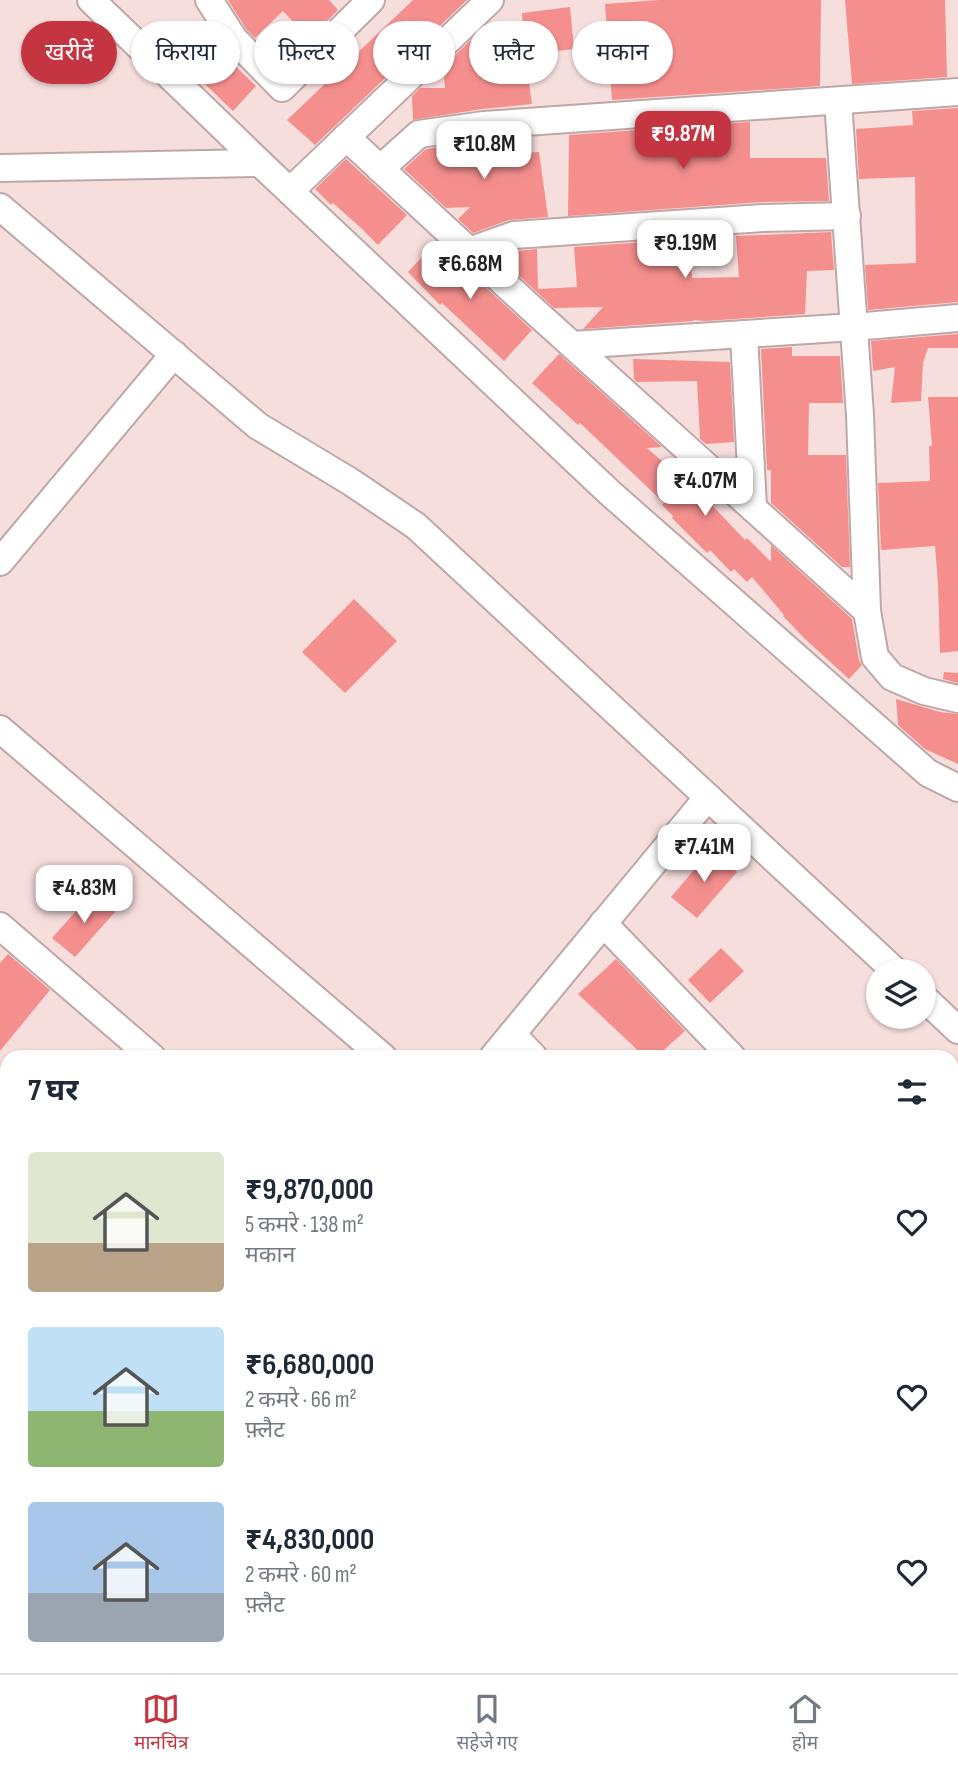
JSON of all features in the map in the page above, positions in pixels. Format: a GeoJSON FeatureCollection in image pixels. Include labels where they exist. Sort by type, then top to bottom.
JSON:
{"type":"FeatureCollection","features":[{"type":"Feature","properties":{"kind":"street"},"geometry":{"type":"LineString","coordinates":[[91,0],[610,493],[928,773],[958,788]]}},
{"type":"Feature","properties":{"kind":"street"},"geometry":{"type":"LineString","coordinates":[[209,0],[234,40],[282,88],[362,3]]}},
{"type":"Feature","properties":{"kind":"street"},"geometry":{"type":"LineString","coordinates":[[290,191],[494,0]]}},
{"type":"Feature","properties":{"kind":"street"},"geometry":{"type":"LineString","coordinates":[[380,169],[419,134],[484,125],[958,92]]}},
{"type":"Feature","properties":{"kind":"street"},"geometry":{"type":"LineString","coordinates":[[838,101],[860,415],[867,611],[875,657],[892,677],[924,691],[958,699]]}},
{"type":"Feature","properties":{"kind":"street"},"geometry":{"type":"LineString","coordinates":[[346,137],[867,611]]}},
{"type":"Feature","properties":{"kind":"street"},"geometry":{"type":"LineString","coordinates":[[0,168],[260,163]]}},
{"type":"Feature","properties":{"kind":"street"},"geometry":{"type":"LineString","coordinates":[[0,207],[258,426],[351,482],[416,526],[882,959]]}},
{"type":"Feature","properties":{"kind":"street"},"geometry":{"type":"LineString","coordinates":[[469,251],[514,235],[763,218],[846,216]]}},
{"type":"Feature","properties":{"kind":"street"},"geometry":{"type":"LineString","coordinates":[[572,345],[958,318]]}},
{"type":"Feature","properties":{"kind":"street"},"geometry":{"type":"LineString","coordinates":[[744,334],[753,508]]}},
{"type":"Feature","properties":{"kind":"street"},"geometry":{"type":"LineString","coordinates":[[0,562],[174,354]]}},
{"type":"Feature","properties":{"kind":"street"},"geometry":{"type":"LineString","coordinates":[[0,729],[375,1050]]}},
{"type":"Feature","properties":{"kind":"street"},"geometry":{"type":"LineString","coordinates":[[499,1050],[708,797]]}},
{"type":"Feature","properties":{"kind":"street"},"geometry":{"type":"LineString","coordinates":[[603,923],[725,1050]]}},
{"type":"Feature","properties":{"kind":"street"},"geometry":{"type":"LineString","coordinates":[[0,926],[144,1050]]}},
{"type":"Feature","properties":{"kind":"street"},"geometry":{"type":"LineString","coordinates":[[936,1009],[958,1030]]}},
{"type":"Feature","properties":{"kind":"street"},"geometry":{"type":"LineString","coordinates":[[512,1034],[527,1050]]}},
{"type":"Feature","properties":{"kind":"building"},"geometry":{"type":"Polygon","coordinates":[[[228,0],[329,0],[338,10],[327,21],[292,21],[283,11],[273,21],[254,21],[254,37],[228,0]]]}},
{"type":"Feature","properties":{"kind":"building"},"geometry":{"type":"Polygon","coordinates":[[[413,0],[467,0],[445,21],[391,21],[413,0]]]}},
{"type":"Feature","properties":{"kind":"building"},"geometry":{"type":"Polygon","coordinates":[[[659,0],[821,0],[820,86],[612,100],[611,84],[673,84],[673,21],[606,21],[605,4],[659,0]]]}},
{"type":"Feature","properties":{"kind":"building"},"geometry":{"type":"Polygon","coordinates":[[[845,0],[945,0],[947,77],[852,84],[845,0]]]}},
{"type":"Feature","properties":{"kind":"building"},"geometry":{"type":"Polygon","coordinates":[[[570,7],[572,49],[558,51],[558,21],[523,21],[522,13],[570,7]]]}},
{"type":"Feature","properties":{"kind":"building"},"geometry":{"type":"Polygon","coordinates":[[[373,38],[373,84],[379,84],[315,145],[287,120],[325,84],[359,84],[359,51],[373,38]]]}},
{"type":"Feature","properties":{"kind":"building"},"geometry":{"type":"Polygon","coordinates":[[[469,42],[469,84],[529,84],[532,104],[413,120],[412,96],[420,88],[445,88],[445,84],[455,84],[455,55],[469,42]]]}},
{"type":"Feature","properties":{"kind":"building"},"geometry":{"type":"Polygon","coordinates":[[[240,71],[256,86],[233,111],[205,84],[240,84],[240,71]]]}},
{"type":"Feature","properties":{"kind":"building"},"geometry":{"type":"Polygon","coordinates":[[[958,108],[958,302],[868,310],[865,265],[916,263],[915,177],[859,179],[856,129],[913,125],[912,111],[958,108]]]}},
{"type":"Feature","properties":{"kind":"building"},"geometry":{"type":"Polygon","coordinates":[[[750,122],[750,158],[826,158],[829,201],[762,202],[568,216],[569,135],[750,122]]]}},
{"type":"Feature","properties":{"kind":"building"},"geometry":{"type":"Polygon","coordinates":[[[519,138],[520,153],[539,152],[548,217],[509,220],[473,233],[458,219],[470,207],[446,208],[404,169],[426,149],[519,138]]]}},
{"type":"Feature","properties":{"kind":"building"},"geometry":{"type":"Polygon","coordinates":[[[346,159],[407,215],[378,245],[315,189],[346,159]]]}},
{"type":"Feature","properties":{"kind":"building"},"geometry":{"type":"Polygon","coordinates":[[[831,232],[834,270],[807,271],[805,314],[583,329],[603,307],[554,308],[503,261],[503,256],[517,251],[537,249],[538,289],[577,287],[574,247],[690,239],[692,278],[739,277],[736,236],[831,232]]]}},
{"type":"Feature","properties":{"kind":"building"},"geometry":{"type":"Polygon","coordinates":[[[436,242],[532,330],[504,361],[442,303],[440,305],[408,272],[436,242]]]}},
{"type":"Feature","properties":{"kind":"building"},"geometry":{"type":"Polygon","coordinates":[[[958,334],[958,348],[928,348],[923,363],[921,401],[891,403],[895,367],[873,371],[871,341],[958,334]]]}},
{"type":"Feature","properties":{"kind":"building"},"geometry":{"type":"Polygon","coordinates":[[[792,347],[792,356],[840,356],[843,403],[809,403],[808,455],[846,455],[850,567],[842,567],[771,503],[771,470],[767,470],[761,349],[792,347]]]}},
{"type":"Feature","properties":{"kind":"building"},"geometry":{"type":"Polygon","coordinates":[[[559,354],[662,447],[647,448],[671,469],[668,474],[703,510],[710,503],[745,540],[747,538],[771,562],[771,545],[852,619],[862,665],[849,679],[783,616],[752,577],[747,582],[734,569],[731,572],[710,550],[707,553],[672,518],[662,505],[664,503],[580,423],[578,425],[532,383],[559,354]]]}},
{"type":"Feature","properties":{"kind":"building"},"geometry":{"type":"Polygon","coordinates":[[[633,359],[730,362],[734,442],[706,444],[700,439],[697,381],[637,382],[634,379],[633,359]]]}},
{"type":"Feature","properties":{"kind":"building"},"geometry":{"type":"Polygon","coordinates":[[[928,397],[958,397],[958,651],[940,653],[935,546],[881,550],[878,483],[930,481],[929,446],[932,446],[928,397]]]}},
{"type":"Feature","properties":{"kind":"building"},"geometry":{"type":"Polygon","coordinates":[[[354,599],[397,641],[345,693],[302,652],[354,599]]]}},
{"type":"Feature","properties":{"kind":"building"},"geometry":{"type":"Polygon","coordinates":[[[944,672],[958,673],[958,683],[943,679],[944,672]]]}},
{"type":"Feature","properties":{"kind":"building"},"geometry":{"type":"Polygon","coordinates":[[[896,699],[940,712],[958,714],[958,764],[925,749],[898,725],[896,699]]]}},
{"type":"Feature","properties":{"kind":"building"},"geometry":{"type":"Polygon","coordinates":[[[711,850],[737,872],[697,918],[671,897],[711,850]]]}},
{"type":"Feature","properties":{"kind":"building"},"geometry":{"type":"Polygon","coordinates":[[[93,892],[115,912],[75,957],[52,938],[93,892]]]}},
{"type":"Feature","properties":{"kind":"building"},"geometry":{"type":"Polygon","coordinates":[[[721,948],[744,971],[710,1003],[688,980],[721,948]]]}},
{"type":"Feature","properties":{"kind":"building"},"geometry":{"type":"Polygon","coordinates":[[[8,954],[50,990],[1,1050],[0,1050],[0,963],[8,954]]]}},
{"type":"Feature","properties":{"kind":"building"},"geometry":{"type":"Polygon","coordinates":[[[616,959],[685,1031],[664,1050],[638,1050],[578,994],[616,959]]]}}]}
